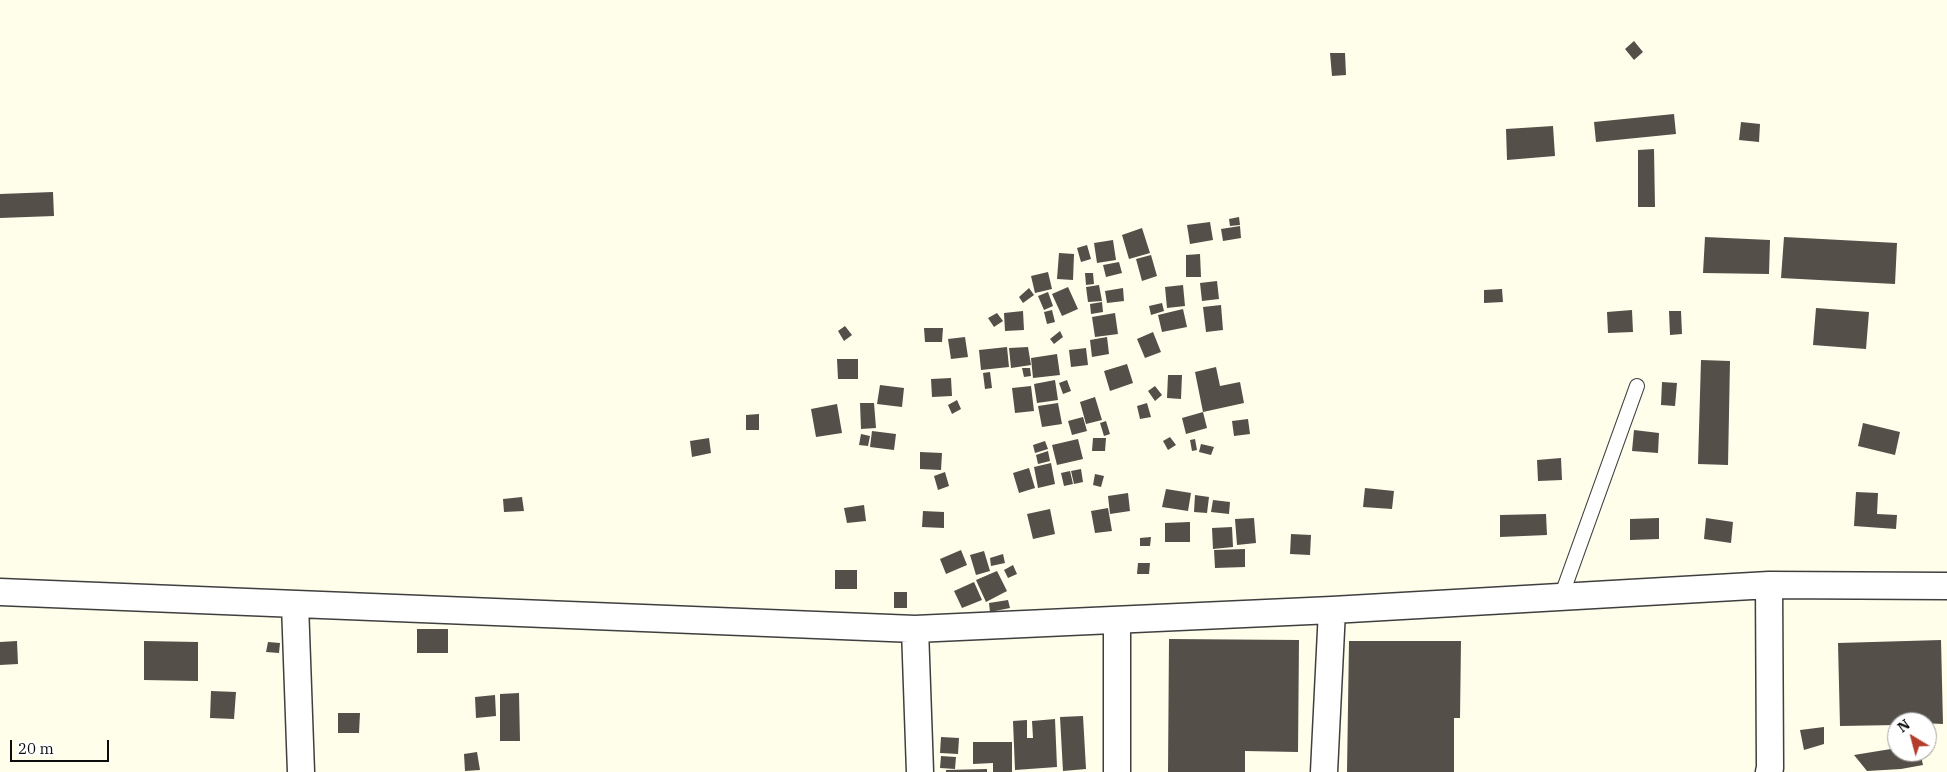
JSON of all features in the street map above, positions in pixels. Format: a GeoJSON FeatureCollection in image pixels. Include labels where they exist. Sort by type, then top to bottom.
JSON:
{"type":"FeatureCollection","features":[{"type":"Feature","properties":{"kind":"street"},"geometry":{"type":"LineString","coordinates":[[1769,586],[1769,772]]}},
{"type":"Feature","properties":{"kind":"street"},"geometry":{"type":"LineString","coordinates":[[0,592],[915,629],[1332,610],[1769,586],[1947,586]]}},
{"type":"Feature","properties":{"kind":"street"},"geometry":{"type":"LineString","coordinates":[[295,604],[301,772]]}},
{"type":"Feature","properties":{"kind":"street"},"geometry":{"type":"LineString","coordinates":[[1324,772],[1332,610]]}},
{"type":"Feature","properties":{"kind":"street"},"geometry":{"type":"LineString","coordinates":[[1117,620],[1117,772]]}},
{"type":"Feature","properties":{"kind":"street"},"geometry":{"type":"LineString","coordinates":[[915,629],[920,772]]}},
{"type":"Feature","properties":{"kind":"lane"},"geometry":{"type":"LineString","coordinates":[[1561,597],[1637,386]]}},
{"type":"Feature","properties":{"kind":"building"},"geometry":{"type":"Polygon","coordinates":[[[1634,41],[1643,52],[1634,60],[1625,49],[1634,41]]]}},
{"type":"Feature","properties":{"kind":"building"},"geometry":{"type":"Polygon","coordinates":[[[1330,53],[1345,53],[1346,75],[1332,76],[1330,53]]]}},
{"type":"Feature","properties":{"kind":"building"},"geometry":{"type":"Polygon","coordinates":[[[1674,114],[1676,134],[1596,142],[1594,122],[1674,114]]]}},
{"type":"Feature","properties":{"kind":"building"},"geometry":{"type":"Polygon","coordinates":[[[1741,122],[1760,124],[1759,142],[1739,140],[1741,122]]]}},
{"type":"Feature","properties":{"kind":"building"},"geometry":{"type":"Polygon","coordinates":[[[1553,126],[1555,156],[1507,160],[1506,129],[1553,126]]]}},
{"type":"Feature","properties":{"kind":"building"},"geometry":{"type":"Polygon","coordinates":[[[1654,149],[1655,207],[1638,207],[1638,150],[1654,149]]]}},
{"type":"Feature","properties":{"kind":"building"},"geometry":{"type":"Polygon","coordinates":[[[53,192],[54,216],[0,218],[0,194],[53,192]]]}},
{"type":"Feature","properties":{"kind":"building"},"geometry":{"type":"Polygon","coordinates":[[[1239,217],[1240,225],[1230,226],[1229,219],[1239,217]]]}},
{"type":"Feature","properties":{"kind":"building"},"geometry":{"type":"Polygon","coordinates":[[[1210,222],[1213,240],[1190,244],[1187,225],[1210,222]]]}},
{"type":"Feature","properties":{"kind":"building"},"geometry":{"type":"Polygon","coordinates":[[[1240,226],[1241,238],[1223,241],[1221,229],[1240,226]]]}},
{"type":"Feature","properties":{"kind":"building"},"geometry":{"type":"Polygon","coordinates":[[[1142,228],[1150,253],[1129,259],[1122,235],[1142,228]]]}},
{"type":"Feature","properties":{"kind":"building"},"geometry":{"type":"Polygon","coordinates":[[[1705,237],[1770,240],[1769,274],[1703,273],[1705,237]]]}},
{"type":"Feature","properties":{"kind":"building"},"geometry":{"type":"Polygon","coordinates":[[[1784,237],[1897,243],[1895,284],[1781,278],[1784,237]]]}},
{"type":"Feature","properties":{"kind":"building"},"geometry":{"type":"Polygon","coordinates":[[[1113,240],[1116,260],[1097,263],[1094,243],[1113,240]]]}},
{"type":"Feature","properties":{"kind":"building"},"geometry":{"type":"Polygon","coordinates":[[[1087,245],[1091,259],[1081,262],[1077,248],[1087,245]]]}},
{"type":"Feature","properties":{"kind":"building"},"geometry":{"type":"Polygon","coordinates":[[[1059,253],[1074,254],[1073,280],[1057,279],[1059,253]]]}},
{"type":"Feature","properties":{"kind":"building"},"geometry":{"type":"Polygon","coordinates":[[[1200,254],[1201,277],[1186,277],[1186,255],[1200,254]]]}},
{"type":"Feature","properties":{"kind":"building"},"geometry":{"type":"Polygon","coordinates":[[[1151,255],[1157,276],[1142,281],[1136,259],[1151,255]]]}},
{"type":"Feature","properties":{"kind":"building"},"geometry":{"type":"Polygon","coordinates":[[[1119,262],[1122,273],[1106,277],[1103,265],[1119,262]]]}},
{"type":"Feature","properties":{"kind":"building"},"geometry":{"type":"Polygon","coordinates":[[[1048,272],[1052,289],[1035,293],[1031,276],[1048,272]]]}},
{"type":"Feature","properties":{"kind":"building"},"geometry":{"type":"Polygon","coordinates":[[[1085,273],[1093,273],[1094,284],[1086,285],[1085,273]]]}},
{"type":"Feature","properties":{"kind":"building"},"geometry":{"type":"Polygon","coordinates":[[[1217,281],[1219,299],[1202,301],[1200,283],[1217,281]]]}},
{"type":"Feature","properties":{"kind":"building"},"geometry":{"type":"Polygon","coordinates":[[[1099,285],[1102,301],[1088,302],[1086,287],[1099,285]]]}},
{"type":"Feature","properties":{"kind":"building"},"geometry":{"type":"Polygon","coordinates":[[[1183,285],[1185,306],[1167,308],[1165,287],[1183,285]]]}},
{"type":"Feature","properties":{"kind":"building"},"geometry":{"type":"Polygon","coordinates":[[[1068,287],[1078,309],[1062,316],[1052,294],[1068,287]]]}},
{"type":"Feature","properties":{"kind":"building"},"geometry":{"type":"Polygon","coordinates":[[[1029,288],[1034,295],[1023,303],[1019,297],[1029,288]]]}},
{"type":"Feature","properties":{"kind":"building"},"geometry":{"type":"Polygon","coordinates":[[[1123,288],[1124,301],[1107,303],[1105,291],[1123,288]]]}},
{"type":"Feature","properties":{"kind":"building"},"geometry":{"type":"Polygon","coordinates":[[[1502,289],[1503,302],[1484,303],[1484,290],[1502,289]]]}},
{"type":"Feature","properties":{"kind":"building"},"geometry":{"type":"Polygon","coordinates":[[[1048,292],[1053,306],[1044,310],[1038,296],[1048,292]]]}},
{"type":"Feature","properties":{"kind":"building"},"geometry":{"type":"Polygon","coordinates":[[[1102,302],[1103,312],[1091,314],[1090,304],[1102,302]]]}},
{"type":"Feature","properties":{"kind":"building"},"geometry":{"type":"Polygon","coordinates":[[[1162,303],[1164,311],[1151,315],[1149,306],[1162,303]]]}},
{"type":"Feature","properties":{"kind":"building"},"geometry":{"type":"Polygon","coordinates":[[[1221,305],[1223,330],[1206,332],[1203,307],[1221,305]]]}},
{"type":"Feature","properties":{"kind":"building"},"geometry":{"type":"Polygon","coordinates":[[[1816,308],[1869,312],[1866,349],[1813,345],[1816,308]]]}},
{"type":"Feature","properties":{"kind":"building"},"geometry":{"type":"Polygon","coordinates":[[[1183,309],[1187,327],[1162,332],[1158,315],[1183,309]]]}},
{"type":"Feature","properties":{"kind":"building"},"geometry":{"type":"Polygon","coordinates":[[[1052,310],[1055,322],[1047,324],[1044,312],[1052,310]]]}},
{"type":"Feature","properties":{"kind":"building"},"geometry":{"type":"Polygon","coordinates":[[[1632,310],[1633,332],[1608,333],[1607,312],[1632,310]]]}},
{"type":"Feature","properties":{"kind":"building"},"geometry":{"type":"Polygon","coordinates":[[[1023,311],[1024,330],[1005,331],[1004,313],[1023,311]]]}},
{"type":"Feature","properties":{"kind":"building"},"geometry":{"type":"Polygon","coordinates":[[[1669,311],[1681,311],[1682,334],[1670,335],[1669,311]]]}},
{"type":"Feature","properties":{"kind":"building"},"geometry":{"type":"Polygon","coordinates":[[[997,313],[1003,321],[994,327],[988,318],[997,313]]]}},
{"type":"Feature","properties":{"kind":"building"},"geometry":{"type":"Polygon","coordinates":[[[1115,313],[1118,334],[1095,337],[1092,317],[1115,313]]]}},
{"type":"Feature","properties":{"kind":"building"},"geometry":{"type":"Polygon","coordinates":[[[845,326],[852,335],[844,341],[838,331],[845,326]]]}},
{"type":"Feature","properties":{"kind":"building"},"geometry":{"type":"Polygon","coordinates":[[[924,328],[943,328],[942,342],[925,342],[924,328]]]}},
{"type":"Feature","properties":{"kind":"building"},"geometry":{"type":"Polygon","coordinates":[[[1060,331],[1063,337],[1054,344],[1050,339],[1060,331]]]}},
{"type":"Feature","properties":{"kind":"building"},"geometry":{"type":"Polygon","coordinates":[[[1153,332],[1161,352],[1145,358],[1137,339],[1153,332]]]}},
{"type":"Feature","properties":{"kind":"building"},"geometry":{"type":"Polygon","coordinates":[[[965,337],[968,357],[951,359],[948,339],[965,337]]]}},
{"type":"Feature","properties":{"kind":"building"},"geometry":{"type":"Polygon","coordinates":[[[1107,337],[1109,354],[1092,357],[1090,340],[1107,337]]]}},
{"type":"Feature","properties":{"kind":"building"},"geometry":{"type":"Polygon","coordinates":[[[1007,347],[1009,367],[981,370],[979,350],[1007,347]]]}},
{"type":"Feature","properties":{"kind":"building"},"geometry":{"type":"Polygon","coordinates":[[[1028,347],[1031,365],[1011,368],[1009,348],[1028,347]]]}},
{"type":"Feature","properties":{"kind":"building"},"geometry":{"type":"Polygon","coordinates":[[[1086,348],[1088,365],[1071,367],[1069,350],[1086,348]]]}},
{"type":"Feature","properties":{"kind":"building"},"geometry":{"type":"Polygon","coordinates":[[[1057,354],[1060,375],[1033,378],[1031,358],[1057,354]]]}},
{"type":"Feature","properties":{"kind":"building"},"geometry":{"type":"Polygon","coordinates":[[[837,359],[858,359],[858,379],[838,379],[837,359]]]}},
{"type":"Feature","properties":{"kind":"building"},"geometry":{"type":"Polygon","coordinates":[[[1701,360],[1730,361],[1728,465],[1698,464],[1701,360]]]}},
{"type":"Feature","properties":{"kind":"building"},"geometry":{"type":"Polygon","coordinates":[[[1127,364],[1133,383],[1110,391],[1104,371],[1127,364]]]}},
{"type":"Feature","properties":{"kind":"building"},"geometry":{"type":"Polygon","coordinates":[[[1216,367],[1220,386],[1240,382],[1244,403],[1203,412],[1195,372],[1216,367]]]}},
{"type":"Feature","properties":{"kind":"building"},"geometry":{"type":"Polygon","coordinates":[[[1022,368],[1030,368],[1031,376],[1024,377],[1022,368]]]}},
{"type":"Feature","properties":{"kind":"building"},"geometry":{"type":"Polygon","coordinates":[[[990,372],[992,388],[985,389],[983,373],[990,372]]]}},
{"type":"Feature","properties":{"kind":"building"},"geometry":{"type":"Polygon","coordinates":[[[1168,375],[1182,375],[1181,399],[1167,398],[1168,375]]]}},
{"type":"Feature","properties":{"kind":"building"},"geometry":{"type":"Polygon","coordinates":[[[951,378],[952,396],[932,397],[931,379],[951,378]]]}},
{"type":"Feature","properties":{"kind":"building"},"geometry":{"type":"Polygon","coordinates":[[[1055,380],[1058,400],[1037,403],[1034,384],[1055,380]]]}},
{"type":"Feature","properties":{"kind":"building"},"geometry":{"type":"Polygon","coordinates":[[[1067,380],[1071,391],[1063,394],[1059,383],[1067,380]]]}},
{"type":"Feature","properties":{"kind":"building"},"geometry":{"type":"Polygon","coordinates":[[[1662,382],[1677,383],[1675,406],[1661,405],[1662,382]]]}},
{"type":"Feature","properties":{"kind":"building"},"geometry":{"type":"Polygon","coordinates":[[[880,385],[904,388],[902,407],[877,404],[880,385]]]}},
{"type":"Feature","properties":{"kind":"building"},"geometry":{"type":"Polygon","coordinates":[[[1031,386],[1034,411],[1015,413],[1012,388],[1031,386]]]}},
{"type":"Feature","properties":{"kind":"building"},"geometry":{"type":"Polygon","coordinates":[[[1155,386],[1162,395],[1155,401],[1148,391],[1155,386]]]}},
{"type":"Feature","properties":{"kind":"building"},"geometry":{"type":"Polygon","coordinates":[[[1095,397],[1102,420],[1086,424],[1080,402],[1095,397]]]}},
{"type":"Feature","properties":{"kind":"building"},"geometry":{"type":"Polygon","coordinates":[[[957,400],[961,409],[952,414],[948,405],[957,400]]]}},
{"type":"Feature","properties":{"kind":"building"},"geometry":{"type":"Polygon","coordinates":[[[860,403],[874,403],[876,428],[861,429],[860,403]]]}},
{"type":"Feature","properties":{"kind":"building"},"geometry":{"type":"Polygon","coordinates":[[[1058,403],[1062,424],[1042,427],[1038,406],[1058,403]]]}},
{"type":"Feature","properties":{"kind":"building"},"geometry":{"type":"Polygon","coordinates":[[[1147,403],[1151,417],[1140,419],[1137,406],[1147,403]]]}},
{"type":"Feature","properties":{"kind":"building"},"geometry":{"type":"Polygon","coordinates":[[[837,404],[842,433],[816,437],[811,409],[837,404]]]}},
{"type":"Feature","properties":{"kind":"building"},"geometry":{"type":"Polygon","coordinates":[[[1203,412],[1207,428],[1186,434],[1182,418],[1203,412]]]}},
{"type":"Feature","properties":{"kind":"building"},"geometry":{"type":"Polygon","coordinates":[[[759,414],[759,430],[746,430],[746,415],[759,414]]]}},
{"type":"Feature","properties":{"kind":"building"},"geometry":{"type":"Polygon","coordinates":[[[1083,417],[1087,431],[1072,435],[1068,421],[1083,417]]]}},
{"type":"Feature","properties":{"kind":"building"},"geometry":{"type":"Polygon","coordinates":[[[1248,419],[1250,434],[1234,436],[1232,421],[1248,419]]]}},
{"type":"Feature","properties":{"kind":"building"},"geometry":{"type":"Polygon","coordinates":[[[1106,421],[1110,434],[1104,436],[1100,423],[1106,421]]]}},
{"type":"Feature","properties":{"kind":"building"},"geometry":{"type":"Polygon","coordinates":[[[1863,423],[1900,432],[1895,455],[1858,446],[1863,423]]]}},
{"type":"Feature","properties":{"kind":"building"},"geometry":{"type":"Polygon","coordinates":[[[1634,430],[1659,433],[1658,453],[1632,451],[1634,430]]]}},
{"type":"Feature","properties":{"kind":"building"},"geometry":{"type":"Polygon","coordinates":[[[872,431],[896,434],[894,450],[870,447],[872,431]]]}},
{"type":"Feature","properties":{"kind":"building"},"geometry":{"type":"Polygon","coordinates":[[[861,434],[870,436],[868,446],[859,445],[861,434]]]}},
{"type":"Feature","properties":{"kind":"building"},"geometry":{"type":"Polygon","coordinates":[[[1170,437],[1176,445],[1168,450],[1163,441],[1170,437]]]}},
{"type":"Feature","properties":{"kind":"building"},"geometry":{"type":"Polygon","coordinates":[[[709,438],[711,453],[692,457],[690,441],[709,438]]]}},
{"type":"Feature","properties":{"kind":"building"},"geometry":{"type":"Polygon","coordinates":[[[1093,438],[1106,438],[1105,451],[1092,451],[1093,438]]]}},
{"type":"Feature","properties":{"kind":"building"},"geometry":{"type":"Polygon","coordinates":[[[1078,439],[1083,459],[1057,465],[1052,445],[1078,439]]]}},
{"type":"Feature","properties":{"kind":"building"},"geometry":{"type":"Polygon","coordinates":[[[1195,439],[1197,450],[1192,451],[1190,440],[1195,439]]]}},
{"type":"Feature","properties":{"kind":"building"},"geometry":{"type":"Polygon","coordinates":[[[1045,441],[1048,449],[1035,453],[1033,445],[1045,441]]]}},
{"type":"Feature","properties":{"kind":"building"},"geometry":{"type":"Polygon","coordinates":[[[1201,444],[1214,447],[1211,455],[1199,452],[1201,444]]]}},
{"type":"Feature","properties":{"kind":"building"},"geometry":{"type":"Polygon","coordinates":[[[1048,451],[1050,461],[1038,464],[1036,455],[1048,451]]]}},
{"type":"Feature","properties":{"kind":"building"},"geometry":{"type":"Polygon","coordinates":[[[920,452],[942,453],[941,470],[920,469],[920,452]]]}},
{"type":"Feature","properties":{"kind":"building"},"geometry":{"type":"Polygon","coordinates":[[[1561,458],[1562,480],[1538,481],[1537,460],[1561,458]]]}},
{"type":"Feature","properties":{"kind":"building"},"geometry":{"type":"Polygon","coordinates":[[[1051,463],[1055,484],[1038,488],[1034,467],[1051,463]]]}},
{"type":"Feature","properties":{"kind":"building"},"geometry":{"type":"Polygon","coordinates":[[[1029,468],[1035,488],[1019,493],[1013,473],[1029,468]]]}},
{"type":"Feature","properties":{"kind":"building"},"geometry":{"type":"Polygon","coordinates":[[[1081,469],[1083,482],[1074,484],[1071,471],[1081,469]]]}},
{"type":"Feature","properties":{"kind":"building"},"geometry":{"type":"Polygon","coordinates":[[[1070,471],[1073,484],[1064,486],[1061,473],[1070,471]]]}},
{"type":"Feature","properties":{"kind":"building"},"geometry":{"type":"Polygon","coordinates":[[[945,472],[949,486],[938,490],[934,476],[945,472]]]}},
{"type":"Feature","properties":{"kind":"building"},"geometry":{"type":"Polygon","coordinates":[[[1095,474],[1104,476],[1101,487],[1093,485],[1095,474]]]}},
{"type":"Feature","properties":{"kind":"building"},"geometry":{"type":"Polygon","coordinates":[[[1365,488],[1394,491],[1392,509],[1363,507],[1365,488]]]}},
{"type":"Feature","properties":{"kind":"building"},"geometry":{"type":"Polygon","coordinates":[[[1166,489],[1191,493],[1188,511],[1162,507],[1166,489]]]}},
{"type":"Feature","properties":{"kind":"building"},"geometry":{"type":"Polygon","coordinates":[[[1856,492],[1878,493],[1877,514],[1897,515],[1896,529],[1854,526],[1856,492]]]}},
{"type":"Feature","properties":{"kind":"building"},"geometry":{"type":"Polygon","coordinates":[[[1128,493],[1130,511],[1110,514],[1108,496],[1128,493]]]}},
{"type":"Feature","properties":{"kind":"building"},"geometry":{"type":"Polygon","coordinates":[[[1195,495],[1209,497],[1207,513],[1194,512],[1195,495]]]}},
{"type":"Feature","properties":{"kind":"building"},"geometry":{"type":"Polygon","coordinates":[[[522,497],[524,511],[504,512],[503,499],[522,497]]]}},
{"type":"Feature","properties":{"kind":"building"},"geometry":{"type":"Polygon","coordinates":[[[1213,500],[1230,502],[1229,514],[1211,512],[1213,500]]]}},
{"type":"Feature","properties":{"kind":"building"},"geometry":{"type":"Polygon","coordinates":[[[864,505],[866,521],[847,523],[844,508],[864,505]]]}},
{"type":"Feature","properties":{"kind":"building"},"geometry":{"type":"Polygon","coordinates":[[[1108,508],[1112,531],[1095,533],[1091,511],[1108,508]]]}},
{"type":"Feature","properties":{"kind":"building"},"geometry":{"type":"Polygon","coordinates":[[[1050,509],[1055,534],[1033,539],[1027,514],[1050,509]]]}},
{"type":"Feature","properties":{"kind":"building"},"geometry":{"type":"Polygon","coordinates":[[[923,511],[944,512],[944,528],[922,527],[923,511]]]}},
{"type":"Feature","properties":{"kind":"building"},"geometry":{"type":"Polygon","coordinates":[[[1546,514],[1547,535],[1500,537],[1500,515],[1546,514]]]}},
{"type":"Feature","properties":{"kind":"building"},"geometry":{"type":"Polygon","coordinates":[[[1254,518],[1256,543],[1237,545],[1235,519],[1254,518]]]}},
{"type":"Feature","properties":{"kind":"building"},"geometry":{"type":"Polygon","coordinates":[[[1659,518],[1659,539],[1630,540],[1630,519],[1659,518]]]}},
{"type":"Feature","properties":{"kind":"building"},"geometry":{"type":"Polygon","coordinates":[[[1706,518],[1733,522],[1731,543],[1704,539],[1706,518]]]}},
{"type":"Feature","properties":{"kind":"building"},"geometry":{"type":"Polygon","coordinates":[[[1190,522],[1190,542],[1165,542],[1165,523],[1190,522]]]}},
{"type":"Feature","properties":{"kind":"building"},"geometry":{"type":"Polygon","coordinates":[[[1232,527],[1233,547],[1213,549],[1212,528],[1232,527]]]}},
{"type":"Feature","properties":{"kind":"building"},"geometry":{"type":"Polygon","coordinates":[[[1291,534],[1311,535],[1310,555],[1290,554],[1291,534]]]}},
{"type":"Feature","properties":{"kind":"building"},"geometry":{"type":"Polygon","coordinates":[[[1151,537],[1150,546],[1140,546],[1140,538],[1151,537]]]}},
{"type":"Feature","properties":{"kind":"building"},"geometry":{"type":"Polygon","coordinates":[[[1245,549],[1245,567],[1215,568],[1214,550],[1245,549]]]}},
{"type":"Feature","properties":{"kind":"building"},"geometry":{"type":"Polygon","coordinates":[[[961,550],[967,565],[946,574],[940,559],[961,550]]]}},
{"type":"Feature","properties":{"kind":"building"},"geometry":{"type":"Polygon","coordinates":[[[984,551],[990,571],[976,575],[970,555],[984,551]]]}},
{"type":"Feature","properties":{"kind":"building"},"geometry":{"type":"Polygon","coordinates":[[[1003,554],[1005,563],[991,566],[990,558],[1003,554]]]}},
{"type":"Feature","properties":{"kind":"building"},"geometry":{"type":"Polygon","coordinates":[[[1138,563],[1150,563],[1149,574],[1137,574],[1138,563]]]}},
{"type":"Feature","properties":{"kind":"building"},"geometry":{"type":"Polygon","coordinates":[[[1013,565],[1017,574],[1008,578],[1004,570],[1013,565]]]}},
{"type":"Feature","properties":{"kind":"building"},"geometry":{"type":"Polygon","coordinates":[[[835,570],[857,570],[857,589],[835,589],[835,570]]]}},
{"type":"Feature","properties":{"kind":"building"},"geometry":{"type":"Polygon","coordinates":[[[997,571],[1007,591],[986,602],[976,580],[997,571]]]}},
{"type":"Feature","properties":{"kind":"building"},"geometry":{"type":"Polygon","coordinates":[[[974,582],[982,600],[962,608],[954,591],[974,582]]]}},
{"type":"Feature","properties":{"kind":"building"},"geometry":{"type":"Polygon","coordinates":[[[894,592],[907,592],[907,608],[894,608],[894,592]]]}},
{"type":"Feature","properties":{"kind":"building"},"geometry":{"type":"Polygon","coordinates":[[[1008,600],[1010,608],[990,612],[989,603],[1008,600]]]}},
{"type":"Feature","properties":{"kind":"building"},"geometry":{"type":"Polygon","coordinates":[[[417,629],[448,629],[448,653],[417,653],[417,629]]]}},
{"type":"Feature","properties":{"kind":"building"},"geometry":{"type":"Polygon","coordinates":[[[1169,639],[1299,640],[1298,752],[1245,751],[1245,772],[1168,772],[1169,639]]]}},
{"type":"Feature","properties":{"kind":"building"},"geometry":{"type":"Polygon","coordinates":[[[1941,640],[1943,724],[1937,724],[1937,712],[1887,712],[1887,725],[1840,726],[1838,643],[1941,640]]]}},
{"type":"Feature","properties":{"kind":"building"},"geometry":{"type":"Polygon","coordinates":[[[17,641],[18,664],[0,665],[0,642],[17,641]]]}},
{"type":"Feature","properties":{"kind":"building"},"geometry":{"type":"Polygon","coordinates":[[[144,641],[198,642],[198,681],[144,680],[144,641]]]}},
{"type":"Feature","properties":{"kind":"building"},"geometry":{"type":"Polygon","coordinates":[[[1349,641],[1461,641],[1460,718],[1454,718],[1454,772],[1347,772],[1349,641]]]}},
{"type":"Feature","properties":{"kind":"building"},"geometry":{"type":"Polygon","coordinates":[[[268,642],[280,643],[279,653],[266,652],[268,642]]]}},
{"type":"Feature","properties":{"kind":"building"},"geometry":{"type":"Polygon","coordinates":[[[211,691],[236,692],[234,719],[210,718],[211,691]]]}},
{"type":"Feature","properties":{"kind":"building"},"geometry":{"type":"Polygon","coordinates":[[[519,693],[520,741],[500,741],[500,694],[519,693]]]}},
{"type":"Feature","properties":{"kind":"building"},"geometry":{"type":"Polygon","coordinates":[[[495,695],[496,716],[476,718],[475,697],[495,695]]]}},
{"type":"Feature","properties":{"kind":"building"},"geometry":{"type":"Polygon","coordinates":[[[338,713],[360,713],[359,733],[338,733],[338,713]]]}},
{"type":"Feature","properties":{"kind":"building"},"geometry":{"type":"Polygon","coordinates":[[[1083,716],[1086,769],[1063,771],[1060,717],[1083,716]]]}},
{"type":"Feature","properties":{"kind":"building"},"geometry":{"type":"Polygon","coordinates":[[[1055,719],[1057,767],[1015,770],[1013,721],[1027,720],[1027,738],[1033,738],[1032,721],[1055,719]]]}},
{"type":"Feature","properties":{"kind":"building"},"geometry":{"type":"Polygon","coordinates":[[[1824,727],[1824,744],[1804,750],[1800,730],[1824,727]]]}},
{"type":"Feature","properties":{"kind":"building"},"geometry":{"type":"Polygon","coordinates":[[[941,737],[959,738],[958,754],[940,753],[941,737]]]}},
{"type":"Feature","properties":{"kind":"building"},"geometry":{"type":"Polygon","coordinates":[[[973,742],[1012,742],[1012,772],[993,772],[993,763],[973,764],[973,742]]]}},
{"type":"Feature","properties":{"kind":"building"},"geometry":{"type":"Polygon","coordinates":[[[1887,750],[1887,762],[1922,762],[1923,765],[1901,769],[1867,771],[1854,755],[1887,750]]]}},
{"type":"Feature","properties":{"kind":"building"},"geometry":{"type":"Polygon","coordinates":[[[477,752],[480,770],[465,771],[464,754],[477,752]]]}},
{"type":"Feature","properties":{"kind":"building"},"geometry":{"type":"Polygon","coordinates":[[[941,756],[956,757],[955,769],[940,768],[941,756]]]}},
{"type":"Feature","properties":{"kind":"building"},"geometry":{"type":"Polygon","coordinates":[[[987,769],[987,772],[946,772],[946,770],[987,769]]]}}]}
